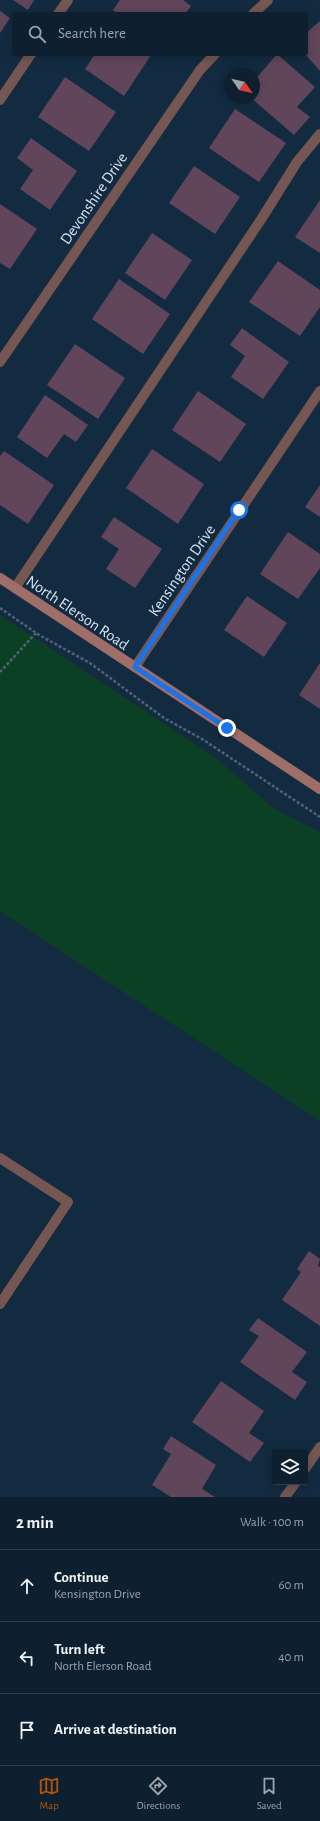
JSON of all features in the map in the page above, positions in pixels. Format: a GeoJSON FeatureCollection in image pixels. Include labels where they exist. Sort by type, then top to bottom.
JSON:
{"type":"FeatureCollection","features":[{"type":"Feature","properties":{"kind":"street"},"geometry":{"type":"LineString","coordinates":[[59,12],[68,0]]}},
{"type":"Feature","properties":{"kind":"street"},"geometry":{"type":"LineString","coordinates":[[255,12],[268,0]]}},
{"type":"Feature","properties":{"kind":"street"},"geometry":{"type":"LineString","coordinates":[[0,100],[30,56]]}},
{"type":"Feature","properties":{"kind":"street","name":"Devonshire Drive"},"geometry":{"type":"LineString","coordinates":[[0,362],[200,70],[212,56]]}},
{"type":"Feature","properties":{"kind":"street"},"geometry":{"type":"LineString","coordinates":[[15,588],[262,218],[297,162],[320,134]]}},
{"type":"Feature","properties":{"kind":"street","name":"Kensington Drive"},"geometry":{"type":"LineString","coordinates":[[135,667],[320,391]]}},
{"type":"Feature","properties":{"kind":"street","name":"North Elerson Road"},"geometry":{"type":"LineString","coordinates":[[0,578],[320,789]]}},
{"type":"Feature","properties":{"kind":"street"},"geometry":{"type":"LineString","coordinates":[[0,1158],[68,1202],[0,1304]]}},
{"type":"Feature","properties":{"kind":"street"},"geometry":{"type":"LineString","coordinates":[[308,1465],[320,1447]]}},
{"type":"Feature","properties":{"kind":"street"},"geometry":{"type":"LineString","coordinates":[[285,1497],[294,1485]]}},
{"type":"Feature","properties":{"kind":"path"},"geometry":{"type":"LineString","coordinates":[[0,608],[36,633],[90,663],[164,718],[202,739],[320,817]]}},
{"type":"Feature","properties":{"kind":"path"},"geometry":{"type":"LineString","coordinates":[[0,672],[36,633]]}},
{"type":"Feature","properties":{"kind":"green space"},"geometry":{"type":"Polygon","coordinates":[[[0,615],[215,757],[273,808],[320,832],[320,1121],[0,911],[0,615]]]}},
{"type":"Feature","properties":{"kind":"building"},"geometry":{"type":"Polygon","coordinates":[[[13,0],[34,0],[28,10],[13,0]]]}},
{"type":"Feature","properties":{"kind":"building"},"geometry":{"type":"Polygon","coordinates":[[[120,0],[183,0],[191,6],[186,12],[116,12],[113,10],[120,0]]]}},
{"type":"Feature","properties":{"kind":"building"},"geometry":{"type":"Polygon","coordinates":[[[0,11],[10,18],[0,33],[0,11]]]}},
{"type":"Feature","properties":{"kind":"building"},"geometry":{"type":"Polygon","coordinates":[[[320,21],[320,71],[307,56],[308,56],[308,31],[320,21]]]}},
{"type":"Feature","properties":{"kind":"building"},"geometry":{"type":"Polygon","coordinates":[[[94,56],[150,56],[124,96],[85,69],[94,56]]]}},
{"type":"Feature","properties":{"kind":"building"},"geometry":{"type":"Polygon","coordinates":[[[275,56],[279,56],[315,87],[297,107],[310,117],[294,135],[258,104],[260,104],[260,74],[275,56]]]}},
{"type":"Feature","properties":{"kind":"building"},"geometry":{"type":"Polygon","coordinates":[[[65,77],[116,112],[89,151],[38,117],[65,77]]]}},
{"type":"Feature","properties":{"kind":"building"},"geometry":{"type":"Polygon","coordinates":[[[235,109],[286,143],[259,182],[209,148],[235,109]]]}},
{"type":"Feature","properties":{"kind":"building"},"geometry":{"type":"Polygon","coordinates":[[[31,138],[77,171],[50,210],[20,189],[33,170],[17,158],[31,138]]]}},
{"type":"Feature","properties":{"kind":"building"},"geometry":{"type":"Polygon","coordinates":[[[194,166],[240,197],[215,234],[169,203],[194,166]]]}},
{"type":"Feature","properties":{"kind":"building"},"geometry":{"type":"Polygon","coordinates":[[[320,200],[320,253],[295,237],[320,200]]]}},
{"type":"Feature","properties":{"kind":"building"},"geometry":{"type":"Polygon","coordinates":[[[0,204],[37,229],[10,269],[0,263],[0,204]]]}},
{"type":"Feature","properties":{"kind":"building"},"geometry":{"type":"Polygon","coordinates":[[[152,233],[192,260],[165,300],[125,273],[152,233]]]}},
{"type":"Feature","properties":{"kind":"building"},"geometry":{"type":"Polygon","coordinates":[[[278,261],[320,290],[320,307],[300,336],[249,302],[278,261]]]}},
{"type":"Feature","properties":{"kind":"building"},"geometry":{"type":"Polygon","coordinates":[[[119,279],[170,314],[143,354],[92,319],[119,279]]]}},
{"type":"Feature","properties":{"kind":"building"},"geometry":{"type":"Polygon","coordinates":[[[242,328],[289,362],[263,399],[231,377],[245,356],[230,345],[242,328]]]}},
{"type":"Feature","properties":{"kind":"building"},"geometry":{"type":"Polygon","coordinates":[[[75,344],[125,378],[98,419],[47,385],[75,344]]]}},
{"type":"Feature","properties":{"kind":"building"},"geometry":{"type":"Polygon","coordinates":[[[198,391],[246,424],[220,462],[172,430],[198,391]]]}},
{"type":"Feature","properties":{"kind":"building"},"geometry":{"type":"Polygon","coordinates":[[[45,395],[88,425],[76,442],[64,434],[47,458],[17,437],[45,395]]]}},
{"type":"Feature","properties":{"kind":"building"},"geometry":{"type":"Polygon","coordinates":[[[152,449],[204,484],[178,524],[126,488],[152,449]]]}},
{"type":"Feature","properties":{"kind":"building"},"geometry":{"type":"Polygon","coordinates":[[[4,451],[54,485],[28,524],[0,505],[0,456],[4,451]]]}},
{"type":"Feature","properties":{"kind":"building"},"geometry":{"type":"Polygon","coordinates":[[[320,485],[320,517],[305,507],[320,485]]]}},
{"type":"Feature","properties":{"kind":"building"},"geometry":{"type":"Polygon","coordinates":[[[114,517],[162,549],[135,588],[106,569],[119,549],[101,537],[114,517]]]}},
{"type":"Feature","properties":{"kind":"building"},"geometry":{"type":"Polygon","coordinates":[[[288,532],[320,554],[320,568],[298,599],[260,574],[288,532]]]}},
{"type":"Feature","properties":{"kind":"building"},"geometry":{"type":"Polygon","coordinates":[[[247,596],[287,623],[264,657],[224,630],[247,596]]]}},
{"type":"Feature","properties":{"kind":"building"},"geometry":{"type":"Polygon","coordinates":[[[320,663],[320,709],[299,695],[320,663]]]}},
{"type":"Feature","properties":{"kind":"building"},"geometry":{"type":"Polygon","coordinates":[[[309,1251],[320,1259],[318,1266],[320,1267],[320,1326],[282,1300],[301,1272],[297,1269],[309,1251]]]}},
{"type":"Feature","properties":{"kind":"building"},"geometry":{"type":"Polygon","coordinates":[[[258,1318],[307,1352],[292,1372],[307,1382],[295,1400],[240,1362],[259,1336],[249,1330],[258,1318]]]}},
{"type":"Feature","properties":{"kind":"building"},"geometry":{"type":"Polygon","coordinates":[[[221,1381],[264,1411],[249,1433],[264,1443],[250,1462],[192,1422],[221,1381]]]}},
{"type":"Feature","properties":{"kind":"building"},"geometry":{"type":"Polygon","coordinates":[[[171,1436],[216,1465],[202,1489],[215,1497],[171,1497],[152,1485],[171,1454],[163,1449],[171,1436]]]}},
{"type":"Feature","properties":{"kind":"route"},"geometry":{"type":"LineString","coordinates":[[227,728],[135,667],[239,510]]}}]}
